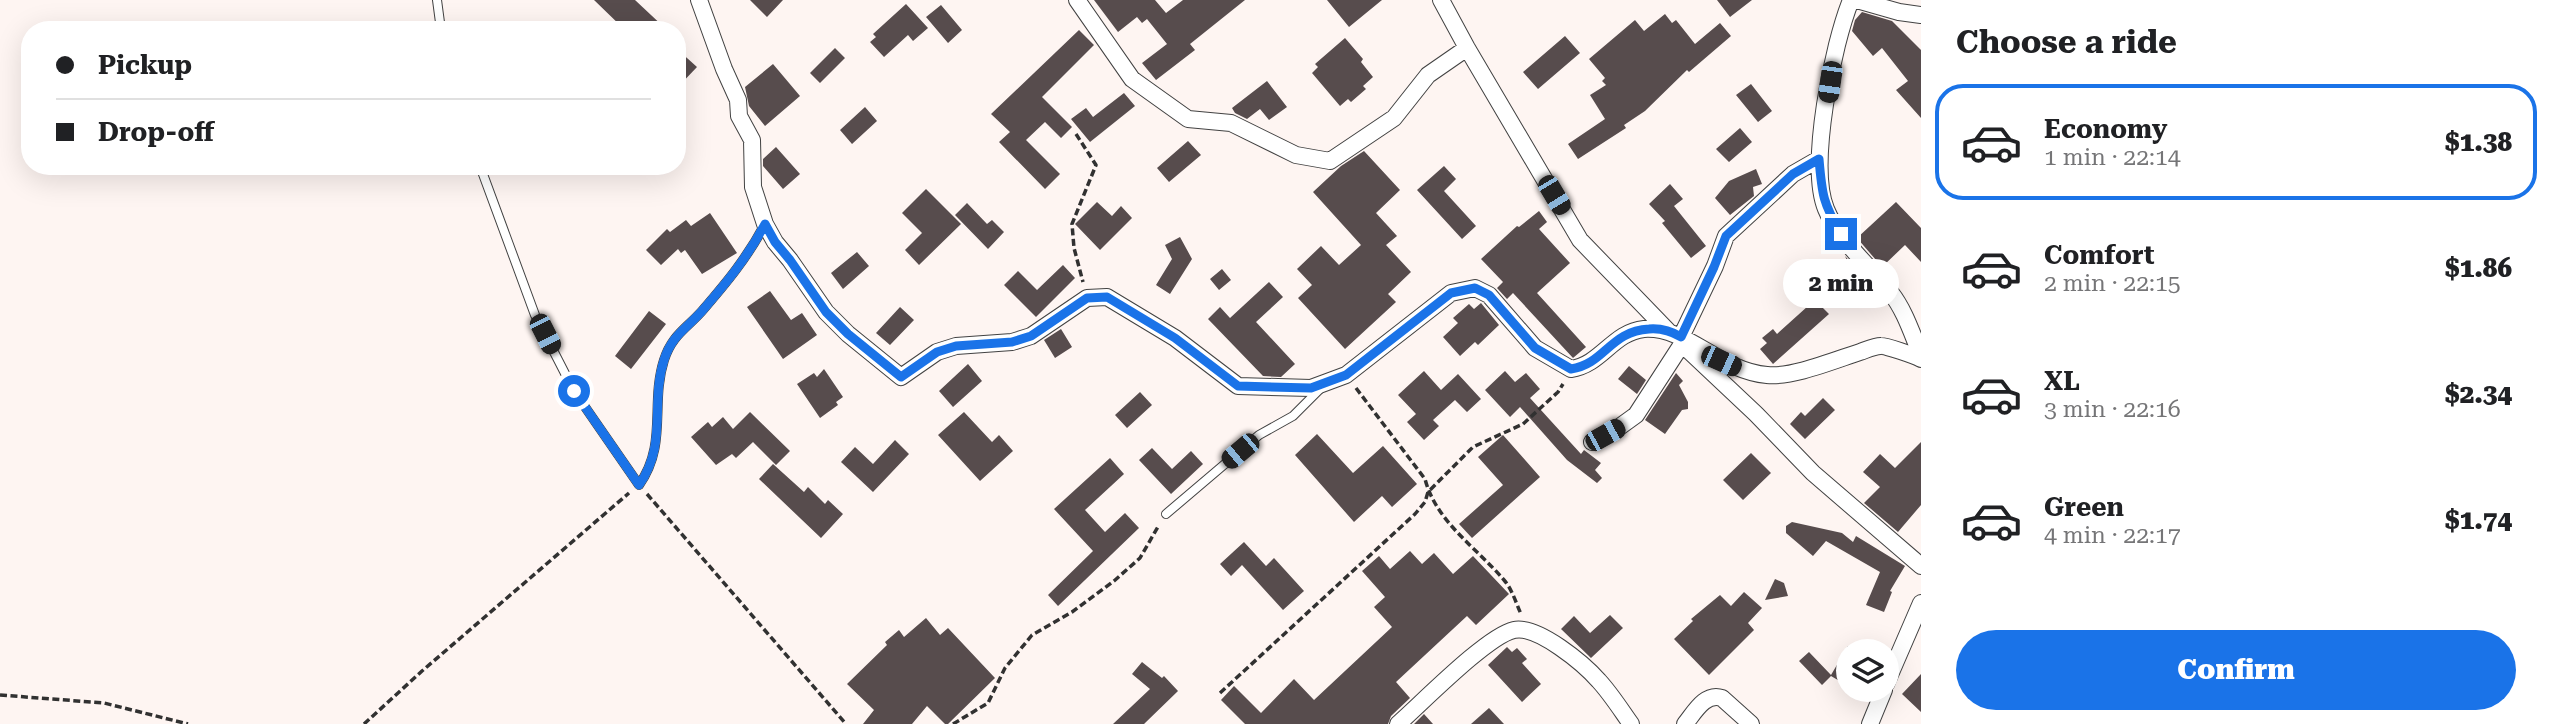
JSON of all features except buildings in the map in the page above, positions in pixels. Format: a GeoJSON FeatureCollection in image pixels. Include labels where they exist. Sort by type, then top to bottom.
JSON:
{"type":"FeatureCollection","features":[{"type":"Feature","properties":{"kind":"street"},"geometry":{"type":"LineString","coordinates":[[699,0],[738,100],[739,116],[752,140],[753,187],[765,224],[826,312],[848,334],[901,377],[937,352],[956,346],[1012,342],[1031,336],[1087,298],[1107,297],[1175,338],[1238,386],[1311,388],[1346,375],[1451,293],[1475,288],[1489,295],[1535,348],[1571,369],[1588,364],[1633,330],[1656,328],[1735,368],[1766,375],[1798,372],[1882,345],[1921,357]]}},
{"type":"Feature","properties":{"kind":"street"},"geometry":{"type":"LineString","coordinates":[[1077,0],[1132,79],[1188,118],[1231,123],[1296,155],[1330,161],[1394,118],[1428,75],[1467,48]]}},
{"type":"Feature","properties":{"kind":"street"},"geometry":{"type":"LineString","coordinates":[[1441,0],[1580,240],[1813,473],[1921,566]]}},
{"type":"Feature","properties":{"kind":"street"},"geometry":{"type":"LineString","coordinates":[[1851,0],[1833,57],[1819,159],[1821,191],[1826,210],[1841,234],[1892,295],[1904,315],[1921,357]]}},
{"type":"Feature","properties":{"kind":"street"},"geometry":{"type":"LineString","coordinates":[[1857,0],[1918,18]]}},
{"type":"Feature","properties":{"kind":"street"},"geometry":{"type":"LineString","coordinates":[[1592,442],[1636,415],[1714,267],[1726,236],[1793,174],[1819,159]]}},
{"type":"Feature","properties":{"kind":"street"},"geometry":{"type":"LineString","coordinates":[[1899,654],[1921,603]]}},
{"type":"Feature","properties":{"kind":"street"},"geometry":{"type":"LineString","coordinates":[[1398,724],[1480,650],[1515,629],[1530,632],[1554,643],[1582,665],[1599,681],[1631,724]]}},
{"type":"Feature","properties":{"kind":"street"},"geometry":{"type":"LineString","coordinates":[[1685,724],[1708,698],[1716,696],[1722,698],[1751,724]]}},
{"type":"Feature","properties":{"kind":"street"},"geometry":{"type":"LineString","coordinates":[[1870,724],[1879,702]]}},
{"type":"Feature","properties":{"kind":"lane"},"geometry":{"type":"LineString","coordinates":[[437,0],[440,21]]}},
{"type":"Feature","properties":{"kind":"lane"},"geometry":{"type":"LineString","coordinates":[[483,175],[541,326],[574,391],[639,485],[650,469],[655,450],[663,363],[673,339],[696,318],[733,275],[749,254],[765,224]]}},
{"type":"Feature","properties":{"kind":"lane"},"geometry":{"type":"LineString","coordinates":[[1166,514],[1259,435],[1293,416],[1325,384]]}},
{"type":"Feature","properties":{"kind":"path"},"geometry":{"type":"LineString","coordinates":[[1076,134],[1096,165],[1072,224],[1074,248],[1087,298]]}},
{"type":"Feature","properties":{"kind":"path"},"geometry":{"type":"LineString","coordinates":[[1220,693],[1415,514],[1425,502],[1428,492],[1473,447],[1523,424],[1558,392],[1571,369]]}},
{"type":"Feature","properties":{"kind":"path"},"geometry":{"type":"LineString","coordinates":[[1346,375],[1425,479],[1428,492],[1461,539],[1506,582],[1530,632]]}},
{"type":"Feature","properties":{"kind":"path"},"geometry":{"type":"LineString","coordinates":[[365,724],[422,671],[639,485],[713,567],[846,724]]}},
{"type":"Feature","properties":{"kind":"path"},"geometry":{"type":"LineString","coordinates":[[953,724],[988,703],[1005,668],[1032,635],[1072,612],[1140,558],[1166,514]]}},
{"type":"Feature","properties":{"kind":"path"},"geometry":{"type":"LineString","coordinates":[[0,695],[104,703],[188,724]]}},
{"type":"Feature","properties":{"kind":"route"},"geometry":{"type":"LineString","coordinates":[[574,391],[639,485],[650,469],[655,450],[663,363],[673,339],[696,318],[733,275],[749,254],[765,224],[826,312],[848,334],[901,377],[937,352],[956,346],[1012,342],[1031,336],[1087,298],[1107,297],[1175,338],[1238,386],[1267,388],[1311,388],[1346,375],[1451,293],[1475,288],[1489,295],[1535,348],[1571,369],[1588,364],[1633,330],[1656,328],[1681,337],[1726,236],[1793,174],[1819,159],[1821,191],[1826,210],[1841,234]]}}]}
